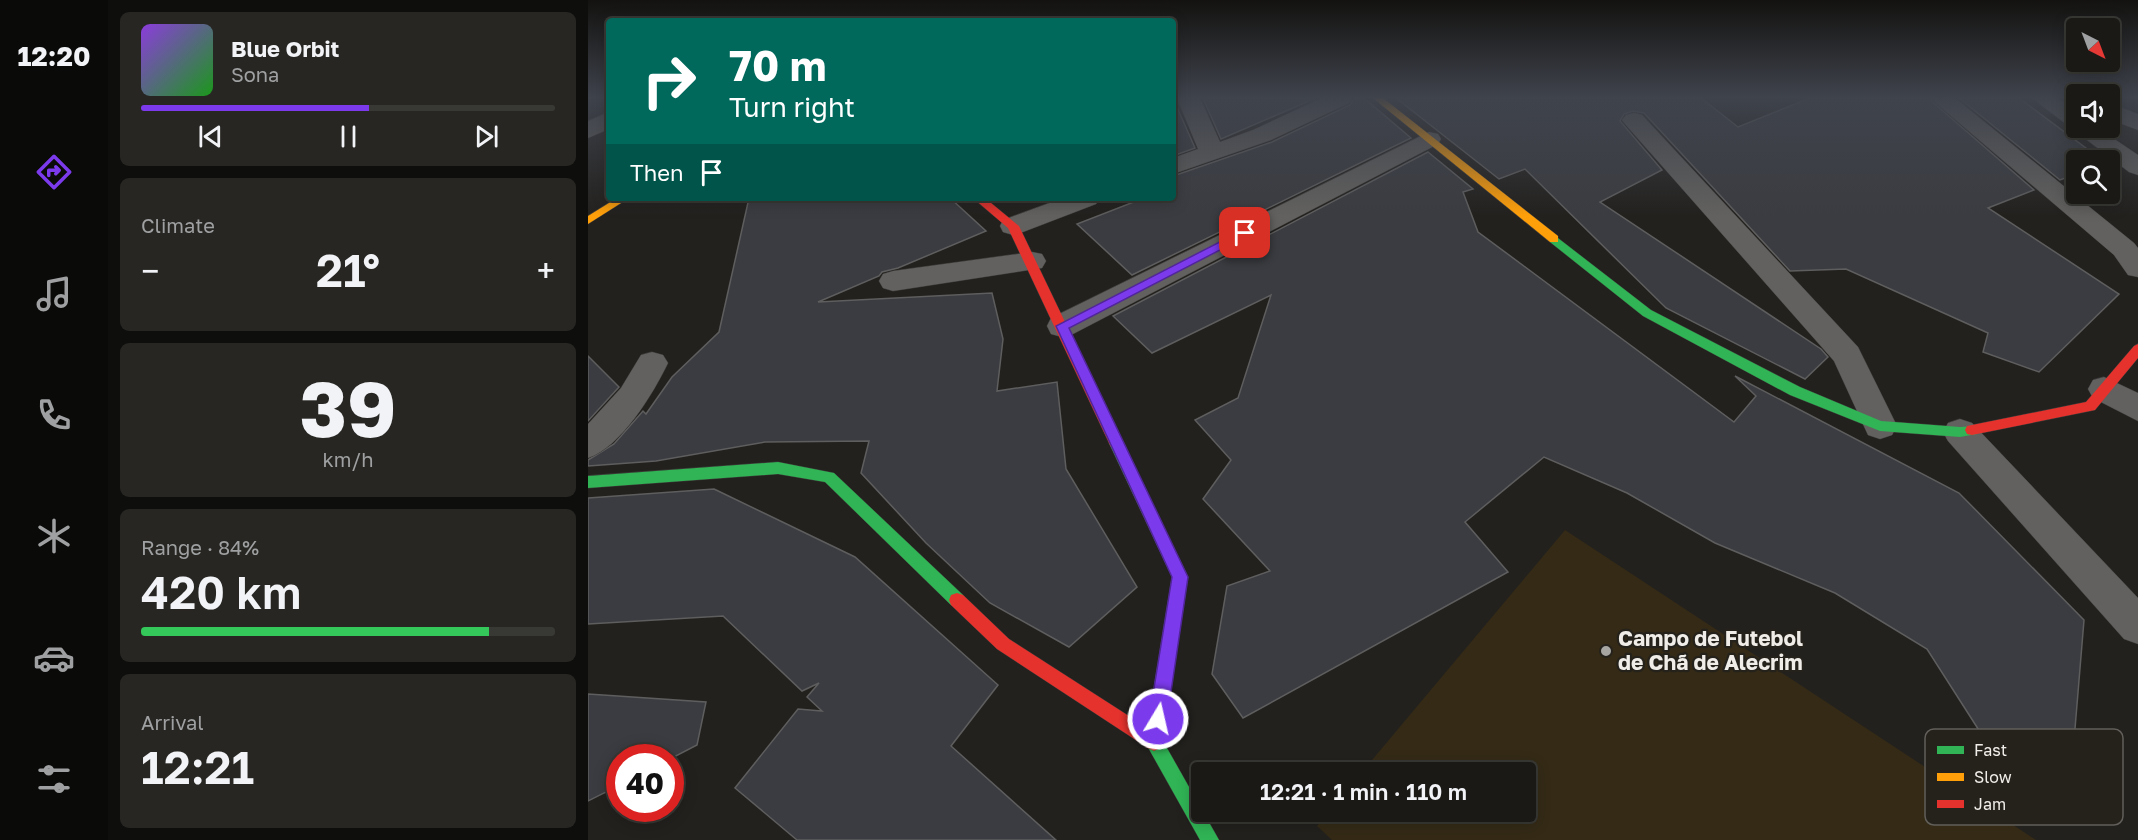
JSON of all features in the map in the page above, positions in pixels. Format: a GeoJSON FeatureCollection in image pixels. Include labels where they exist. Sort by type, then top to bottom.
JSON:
{"type":"FeatureCollection","features":[{"type":"Feature","properties":{"kind":"street"},"geometry":{"type":"LineString","coordinates":[[1205,137],[1212,152]]}},
{"type":"Feature","properties":{"kind":"street"},"geometry":{"type":"LineString","coordinates":[[1176,165],[1256,137]]}},
{"type":"Feature","properties":{"kind":"street"},"geometry":{"type":"LineString","coordinates":[[1650,137],[1847,355],[1880,426]]}},
{"type":"Feature","properties":{"kind":"street"},"geometry":{"type":"LineString","coordinates":[[1988,137],[2133,258]]}},
{"type":"Feature","properties":{"kind":"street"},"geometry":{"type":"LineString","coordinates":[[2097,138],[2138,167]]}},
{"type":"Feature","properties":{"kind":"street"},"geometry":{"type":"LineString","coordinates":[[1062,326],[1429,139],[1647,313],[1795,391],[1880,426],[1960,432],[2091,406],[2138,349]]}},
{"type":"Feature","properties":{"kind":"street"},"geometry":{"type":"LineString","coordinates":[[588,221],[619,201]]}},
{"type":"Feature","properties":{"kind":"street"},"geometry":{"type":"LineString","coordinates":[[982,201],[1013,226],[1032,261],[1180,577],[1154,742]]}},
{"type":"Feature","properties":{"kind":"street"},"geometry":{"type":"LineString","coordinates":[[1013,226],[1079,201]]}},
{"type":"Feature","properties":{"kind":"street"},"geometry":{"type":"LineString","coordinates":[[893,280],[1032,261]]}},
{"type":"Feature","properties":{"kind":"street"},"geometry":{"type":"LineString","coordinates":[[588,445],[618,416],[641,388],[652,363]]}},
{"type":"Feature","properties":{"kind":"street"},"geometry":{"type":"LineString","coordinates":[[2104,389],[2138,408]]}},
{"type":"Feature","properties":{"kind":"street"},"geometry":{"type":"LineString","coordinates":[[1960,432],[2138,626]]}},
{"type":"Feature","properties":{"kind":"street"},"geometry":{"type":"LineString","coordinates":[[588,482],[778,468],[829,477],[1003,644],[1154,742],[1210,840]]}},
{"type":"Feature","properties":{"kind":"shaded area","name":"Campo de Futebol de Chã de Alecrim"},"geometry":{"type":"Polygon","coordinates":[[[1565,530],[1925,767],[1925,825],[2013,825],[2036,840],[1332,840],[1317,826],[1320,822],[1536,822],[1536,762],[1370,762],[1565,530]]]}},
{"type":"Feature","properties":{"kind":"building"},"geometry":{"type":"Polygon","coordinates":[[[1176,137],[1190,137],[1195,148],[1176,155],[1176,137]]]}},
{"type":"Feature","properties":{"kind":"building"},"geometry":{"type":"Polygon","coordinates":[[[1282,137],[1411,138],[1132,275],[1077,224],[1136,201],[1176,201],[1176,175],[1282,137]]]}},
{"type":"Feature","properties":{"kind":"building"},"geometry":{"type":"Polygon","coordinates":[[[1446,137],[1634,137],[1662,170],[1600,202],[1821,349],[1828,357],[1805,379],[1666,308],[1525,169],[1499,179],[1446,137]]]}},
{"type":"Feature","properties":{"kind":"building"},"geometry":{"type":"Polygon","coordinates":[[[1666,137],[1973,137],[2034,190],[1988,208],[2119,294],[2039,372],[1983,352],[1988,333],[1846,269],[1790,271],[1666,137]]]}},
{"type":"Feature","properties":{"kind":"building"},"geometry":{"type":"Polygon","coordinates":[[[2007,137],[2073,138],[2089,150],[2066,150],[2066,178],[2060,180],[2007,137]]]}},
{"type":"Feature","properties":{"kind":"building"},"geometry":{"type":"Polygon","coordinates":[[[1428,152],[1473,189],[1463,192],[1478,232],[1734,422],[1756,396],[1735,376],[1959,493],[2084,620],[2075,729],[1978,729],[1927,649],[1835,593],[1715,543],[1627,493],[1544,457],[1465,522],[1508,572],[1243,718],[1212,674],[1227,586],[1270,571],[1203,499],[1231,460],[1195,420],[1238,398],[1271,295],[1152,353],[1113,316],[1428,152]]]}},
{"type":"Feature","properties":{"kind":"building"},"geometry":{"type":"Polygon","coordinates":[[[748,201],[953,201],[986,231],[898,268],[882,272],[879,276],[818,302],[992,293],[1003,339],[997,391],[1057,382],[1066,469],[1137,587],[1069,647],[990,603],[926,543],[861,473],[869,441],[765,442],[656,461],[588,466],[588,460],[614,444],[643,411],[646,414],[672,377],[719,332],[748,201]]]}},
{"type":"Feature","properties":{"kind":"building"},"geometry":{"type":"Polygon","coordinates":[[[588,356],[619,387],[588,421],[588,356]]]}},
{"type":"Feature","properties":{"kind":"building"},"geometry":{"type":"Polygon","coordinates":[[[714,489],[855,557],[998,685],[951,746],[1056,840],[797,840],[735,788],[798,709],[822,711],[807,697],[819,683],[802,691],[723,616],[588,624],[588,498],[714,489]]]}},
{"type":"Feature","properties":{"kind":"building"},"geometry":{"type":"Polygon","coordinates":[[[588,694],[706,702],[697,745],[684,752],[684,744],[606,744],[606,792],[588,801],[588,694]]]}},
{"type":"Feature","properties":{"kind":"traffic: fast"},"geometry":{"type":"LineString","coordinates":[[1554,239],[1647,313],[1795,391],[1880,426],[1960,432],[1972,430]]}},
{"type":"Feature","properties":{"kind":"traffic: fast"},"geometry":{"type":"LineString","coordinates":[[1116,443],[1180,577],[1154,742],[1210,840]]}},
{"type":"Feature","properties":{"kind":"traffic: fast"},"geometry":{"type":"LineString","coordinates":[[588,482],[778,468],[829,477],[957,600]]}},
{"type":"Feature","properties":{"kind":"traffic: slow"},"geometry":{"type":"LineString","coordinates":[[1426,137],[1554,239]]}},
{"type":"Feature","properties":{"kind":"traffic: slow"},"geometry":{"type":"LineString","coordinates":[[588,221],[619,201]]}},
{"type":"Feature","properties":{"kind":"traffic: jam"},"geometry":{"type":"LineString","coordinates":[[982,201],[1013,226],[1116,443]]}},
{"type":"Feature","properties":{"kind":"traffic: jam"},"geometry":{"type":"LineString","coordinates":[[1972,430],[2090,406],[2138,349]]}},
{"type":"Feature","properties":{"kind":"traffic: jam"},"geometry":{"type":"LineString","coordinates":[[957,600],[1003,644],[1154,742]]}},
{"type":"Feature","properties":{"kind":"place","name":"Campo de Futebol de Chã de Alecrim"},"geometry":{"type":"Point","coordinates":[1606,651]}},
{"type":"Feature","properties":{"kind":"route"},"geometry":{"type":"LineString","coordinates":[[1158,719],[1180,577],[1062,326],[1245,233]]}}]}
